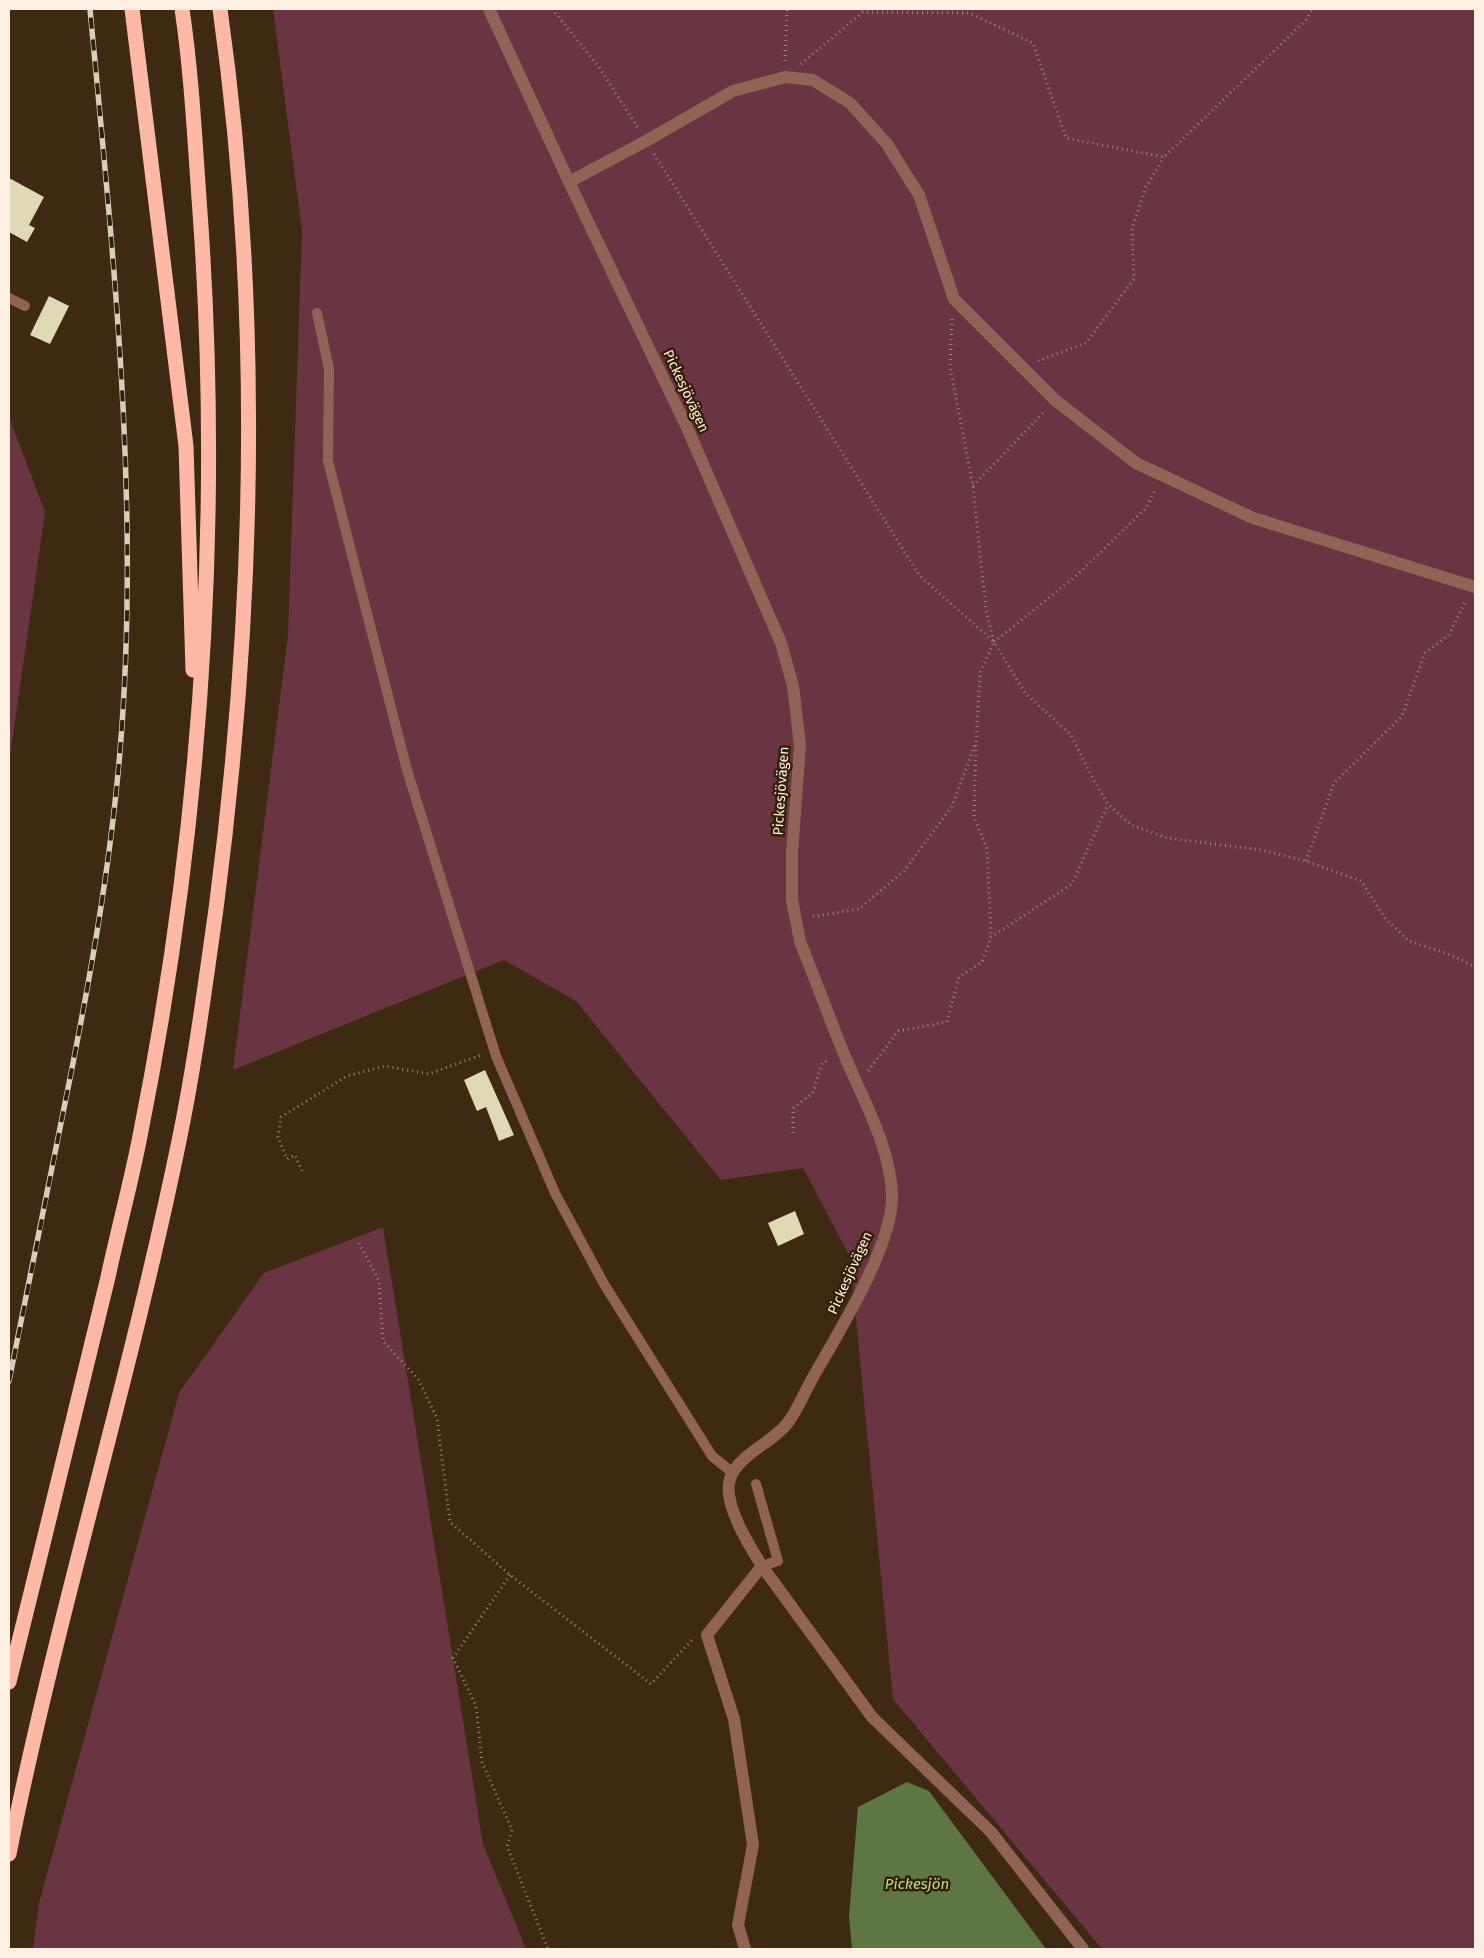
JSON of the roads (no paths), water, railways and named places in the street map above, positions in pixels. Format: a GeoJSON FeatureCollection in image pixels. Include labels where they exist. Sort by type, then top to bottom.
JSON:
{"type":"FeatureCollection","features":[{"type":"Feature","properties":{"kind":"highway"},"geometry":{"type":"LineString","coordinates":[[132,9],[186,446],[195,756]]}},
{"type":"Feature","properties":{"kind":"highway"},"geometry":{"type":"LineString","coordinates":[[9,1682],[83,1382],[140,1137],[163,1008],[185,857],[201,687],[209,523],[205,287],[182,9]]}},
{"type":"Feature","properties":{"kind":"highway"},"geometry":{"type":"LineString","coordinates":[[9,1854],[27,1762],[122,1391],[179,1140],[202,1013],[222,859],[240,687],[248,520],[244,280],[234,126],[220,9]]}},
{"type":"Feature","properties":{"kind":"street","name":"Pickesjövägen"},"geometry":{"type":"LineString","coordinates":[[490,9],[569,182],[689,432],[781,643],[793,686],[800,745],[792,853],[792,900],[800,941],[880,1141],[890,1175],[892,1198],[883,1238],[874,1262],[843,1324],[787,1425],[742,1462],[733,1473]]}},
{"type":"Feature","properties":{"kind":"street"},"geometry":{"type":"LineString","coordinates":[[569,182],[646,142],[733,91],[785,77],[813,80],[850,103],[887,144],[919,195],[954,300],[1055,400],[1136,463],[1253,518],[1474,587]]}},
{"type":"Feature","properties":{"kind":"street"},"geometry":{"type":"LineString","coordinates":[[733,1473],[729,1480],[730,1499],[746,1540],[762,1566],[872,1717],[991,1832],[1083,1949]]}},
{"type":"Feature","properties":{"kind":"street"},"geometry":{"type":"LineString","coordinates":[[745,1949],[738,1925],[753,1845],[734,1719],[707,1635],[762,1566]]}},
{"type":"Feature","properties":{"kind":"lane"},"geometry":{"type":"LineString","coordinates":[[9,298],[25,306]]}},
{"type":"Feature","properties":{"kind":"lane"},"geometry":{"type":"LineString","coordinates":[[317,313],[329,369],[328,461],[407,770],[496,1056],[555,1193],[604,1284],[712,1456],[733,1473]]}},
{"type":"Feature","properties":{"kind":"lane"},"geometry":{"type":"LineString","coordinates":[[756,1484],[778,1562],[762,1566]]}},
{"type":"Feature","properties":{"kind":"water","name":"Pickesjön"},"geometry":{"type":"Polygon","coordinates":[[[907,1782],[929,1791],[1046,1949],[852,1949],[849,1916],[858,1807],[907,1782]]]}},
{"type":"Feature","properties":{"kind":"railway"},"geometry":{"type":"LineString","coordinates":[[9,1381],[90,975],[116,796],[126,658],[126,473],[122,380],[90,9]]}}]}
